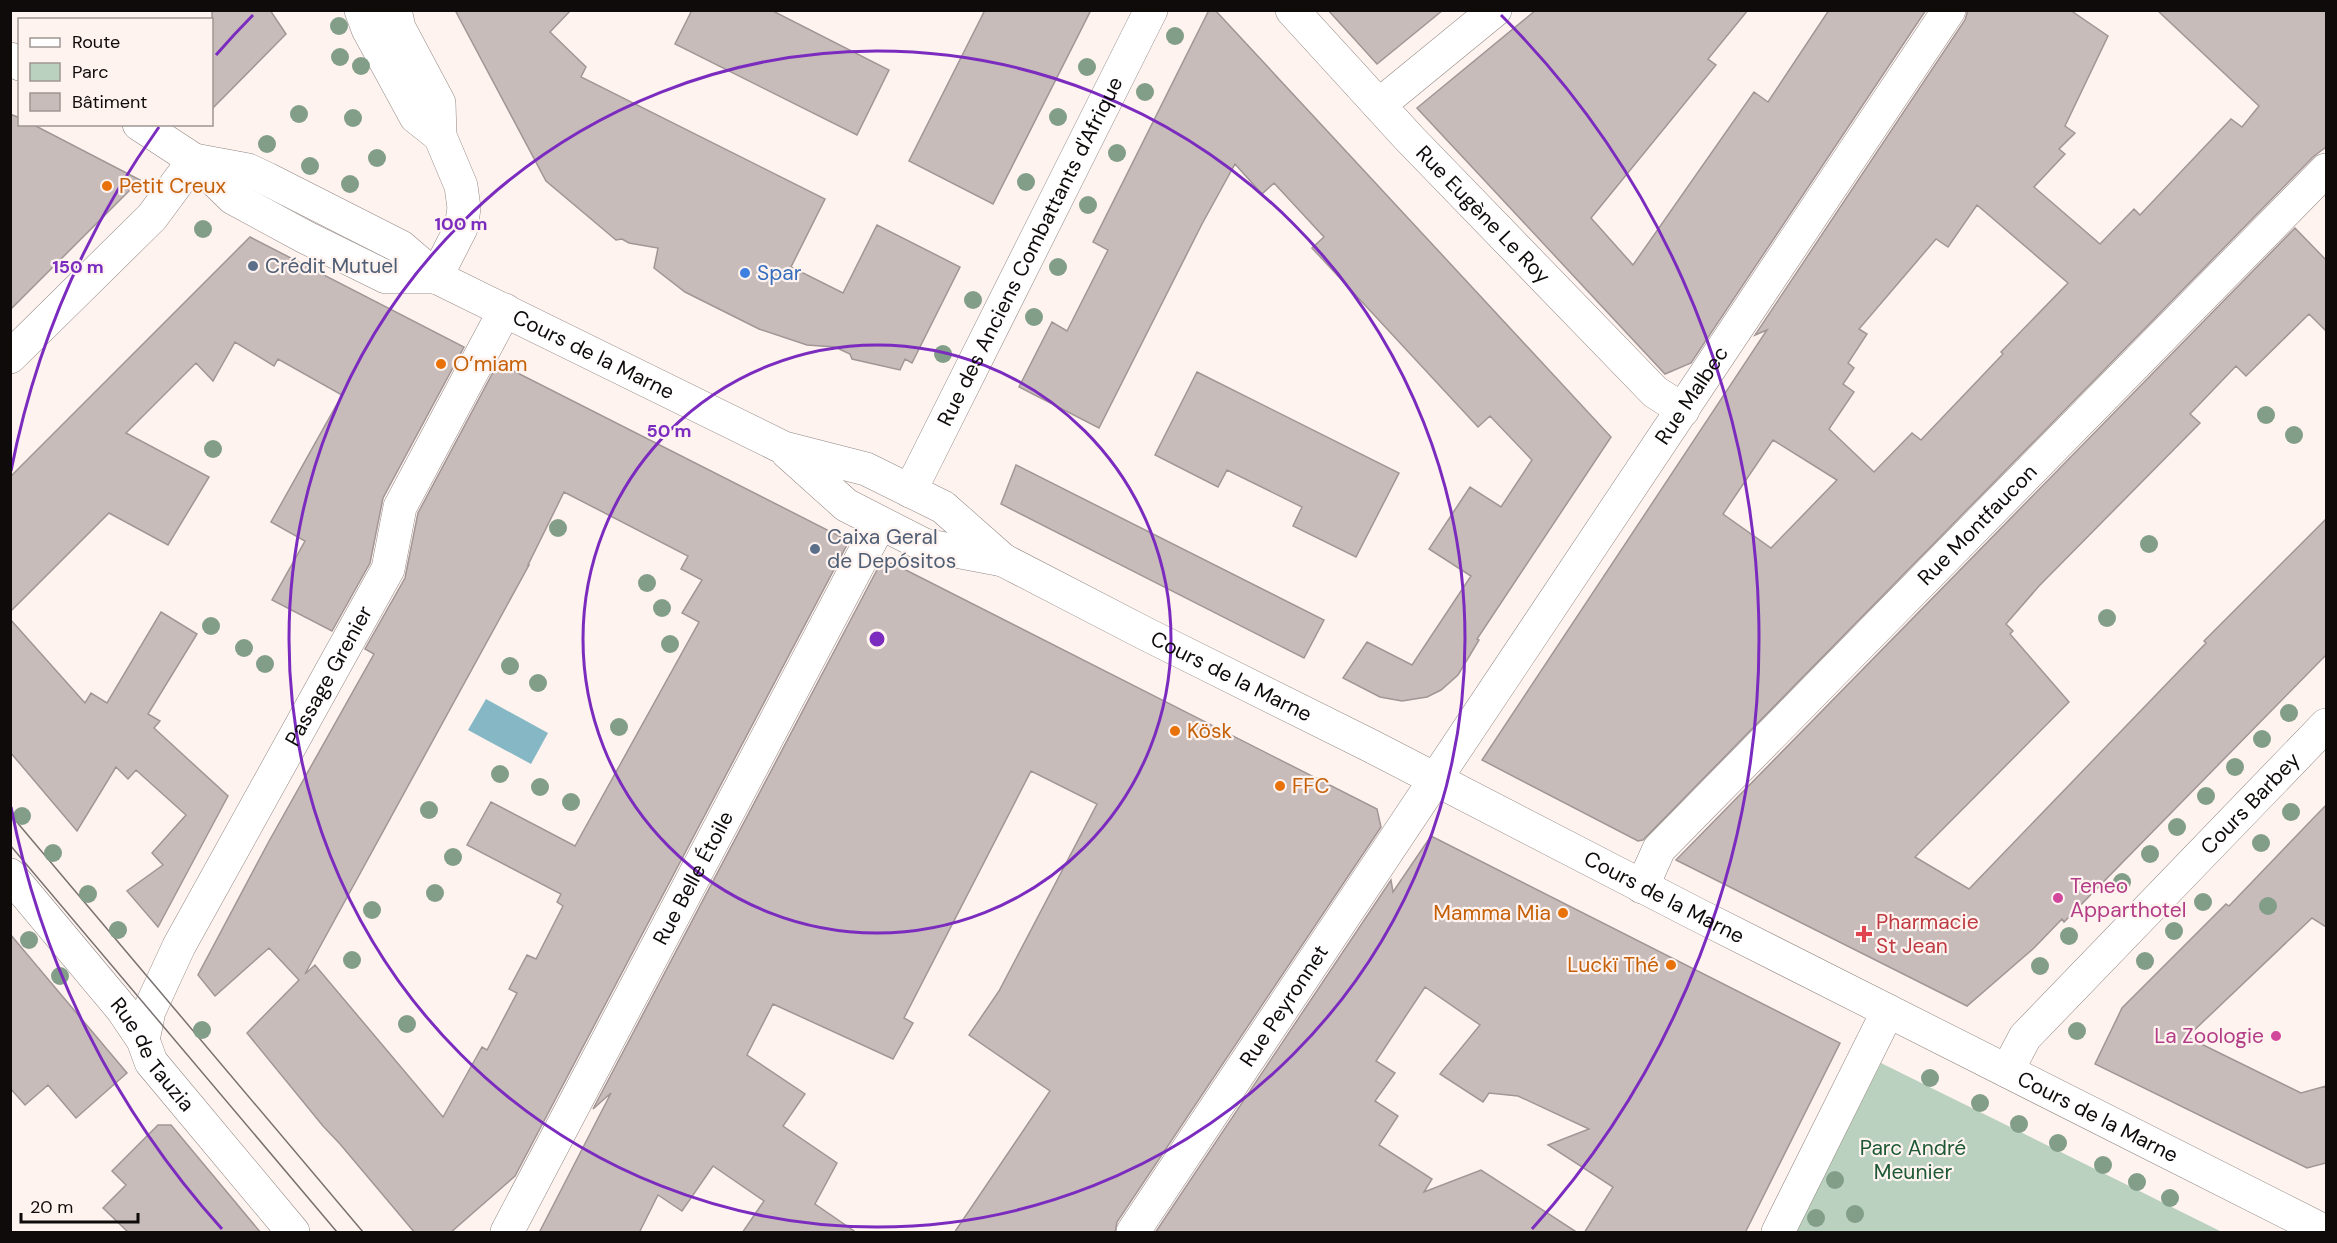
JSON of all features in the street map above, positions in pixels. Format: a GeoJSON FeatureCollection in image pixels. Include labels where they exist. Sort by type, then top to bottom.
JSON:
{"type":"FeatureCollection","features":[{"type":"Feature","properties":{"kind":"street"},"geometry":{"type":"LineString","coordinates":[[361,10],[368,28],[416,117],[440,136]]}},
{"type":"Feature","properties":{"kind":"street"},"geometry":{"type":"LineString","coordinates":[[395,10],[399,28],[439,103],[440,136],[461,186],[464,208],[461,228],[436,278]]}},
{"type":"Feature","properties":{"kind":"street","name":"Rue des Anciens Combattants d'Afrique"},"geometry":{"type":"LineString","coordinates":[[910,491],[1151,10]]}},
{"type":"Feature","properties":{"kind":"street","name":"Rue Eugène Le Roy"},"geometry":{"type":"LineString","coordinates":[[1292,10],[1379,105],[1655,392],[1683,410]]}},
{"type":"Feature","properties":{"kind":"street"},"geometry":{"type":"LineString","coordinates":[[1379,105],[1495,10]]}},
{"type":"Feature","properties":{"kind":"street","name":"Rue Malbec"},"geometry":{"type":"LineString","coordinates":[[1435,779],[1949,10]]}},
{"type":"Feature","properties":{"kind":"street","name":"Cours de la Marne"},"geometry":{"type":"LineString","coordinates":[[142,126],[194,160],[248,170],[267,179],[401,247],[436,278],[784,448],[866,469],[943,507],[1003,560],[2326,1232]]}},
{"type":"Feature","properties":{"kind":"street"},"geometry":{"type":"LineString","coordinates":[[10,357],[152,217],[194,160]]}},
{"type":"Feature","properties":{"kind":"street","name":"Rue Montfaucon"},"geometry":{"type":"LineString","coordinates":[[1642,886],[1659,849],[2326,170]]}},
{"type":"Feature","properties":{"kind":"street","name":"Passage Grenier"},"geometry":{"type":"LineString","coordinates":[[143,1040],[150,1011],[179,946],[388,570],[400,507],[505,310]]}},
{"type":"Feature","properties":{"kind":"street","name":"Cours de la Marne"},"geometry":{"type":"LineString","coordinates":[[784,448],[846,505],[880,523],[924,545],[1003,560]]}},
{"type":"Feature","properties":{"kind":"street","name":"Rue Belle Étoile"},"geometry":{"type":"LineString","coordinates":[[507,1233],[880,523]]}},
{"type":"Feature","properties":{"kind":"street","name":"Cours Barbey"},"geometry":{"type":"LineString","coordinates":[[2007,1071],[2025,1037],[2326,725]]}},
{"type":"Feature","properties":{"kind":"street","name":"Rue Peyronnet"},"geometry":{"type":"LineString","coordinates":[[1133,1233],[1435,779]]}},
{"type":"Feature","properties":{"kind":"street","name":"Rue de Tauzia"},"geometry":{"type":"LineString","coordinates":[[10,875],[122,1009],[143,1040],[151,1062],[293,1233]]}},
{"type":"Feature","properties":{"kind":"street"},"geometry":{"type":"LineString","coordinates":[[1778,1233],[1888,1011]]}},
{"type":"Feature","properties":{"kind":"green space","name":"Parc André Meunier"},"geometry":{"type":"Polygon","coordinates":[[[1881,1063],[2222,1232],[1796,1232],[1881,1063]]]}},
{"type":"Feature","properties":{"kind":"water"},"geometry":{"type":"Polygon","coordinates":[[[486,699],[548,733],[531,764],[468,730],[486,699]]]}},
{"type":"Feature","properties":{"kind":"building"},"geometry":{"type":"Polygon","coordinates":[[[212,10],[270,10],[286,34],[213,108],[213,18],[212,10]]]}},
{"type":"Feature","properties":{"kind":"building"},"geometry":{"type":"Polygon","coordinates":[[[455,10],[571,10],[550,32],[586,67],[581,77],[825,199],[791,267],[843,293],[877,225],[960,267],[912,363],[905,359],[900,370],[852,359],[850,354],[835,347],[807,345],[759,329],[685,292],[654,268],[658,248],[629,243],[622,239],[616,240],[546,181],[455,10]]]}},
{"type":"Feature","properties":{"kind":"building"},"geometry":{"type":"Polygon","coordinates":[[[692,10],[771,10],[889,70],[857,135],[675,44],[692,10]]]}},
{"type":"Feature","properties":{"kind":"building"},"geometry":{"type":"Polygon","coordinates":[[[985,10],[1091,10],[993,204],[909,161],[985,10]]]}},
{"type":"Feature","properties":{"kind":"building"},"geometry":{"type":"Polygon","coordinates":[[[1209,10],[1215,10],[1611,437],[1477,639],[1479,640],[1458,675],[1441,690],[1427,697],[1402,701],[1380,697],[1343,678],[1367,642],[1412,665],[1471,576],[1429,549],[1470,487],[1501,507],[1532,460],[1490,416],[1478,427],[1312,248],[1324,237],[1274,183],[1262,194],[1235,164],[1202,224],[1099,428],[1019,387],[1052,322],[1067,331],[1108,250],[1093,242],[1209,10]]]}},
{"type":"Feature","properties":{"kind":"building"},"geometry":{"type":"Polygon","coordinates":[[[1328,10],[1443,10],[1377,64],[1328,10]]]}},
{"type":"Feature","properties":{"kind":"building"},"geometry":{"type":"Polygon","coordinates":[[[1536,10],[1748,10],[1708,59],[1716,65],[1591,218],[1633,265],[1754,92],[1768,102],[1829,10],[1926,10],[1691,363],[1665,374],[1417,108],[1536,10]]]}},
{"type":"Feature","properties":{"kind":"building"},"geometry":{"type":"Polygon","coordinates":[[[1968,10],[2070,10],[2108,36],[2065,126],[2075,133],[2059,149],[2065,154],[2034,187],[2100,244],[2134,209],[2140,215],[2231,119],[2242,127],[2259,106],[2157,10],[2326,10],[2326,147],[2313,157],[1643,840],[1638,841],[1482,760],[1767,330],[1755,335],[1965,20],[1968,10]],[[1977,205],[1948,247],[1936,239],[1859,329],[1867,334],[1848,363],[1854,368],[1843,384],[1854,392],[1829,429],[1874,472],[1912,433],[1921,440],[2068,283],[1977,205]],[[1773,440],[1723,514],[1771,548],[1837,480],[1773,440]]]}},
{"type":"Feature","properties":{"kind":"building"},"geometry":{"type":"Polygon","coordinates":[[[10,114],[18,117],[18,126],[36,126],[140,180],[10,310],[10,114]]]}},
{"type":"Feature","properties":{"kind":"building"},"geometry":{"type":"Polygon","coordinates":[[[2295,228],[2326,260],[2326,331],[2309,314],[2246,376],[2236,366],[2190,414],[2200,423],[2039,586],[2006,624],[2013,631],[2010,634],[2069,702],[1915,857],[1969,889],[2206,643],[2204,641],[2326,519],[2326,655],[2064,922],[2062,919],[2034,948],[1967,1006],[1676,860],[2295,228]]]}},
{"type":"Feature","properties":{"kind":"building"},"geometry":{"type":"Polygon","coordinates":[[[250,237],[464,347],[383,498],[370,563],[332,631],[272,600],[305,541],[271,522],[342,395],[278,359],[274,366],[235,342],[213,381],[196,363],[126,433],[209,477],[168,545],[109,513],[10,612],[10,477],[250,237]]]}},
{"type":"Feature","properties":{"kind":"building"},"geometry":{"type":"Polygon","coordinates":[[[498,363],[849,541],[515,1176],[450,1233],[415,1233],[247,1033],[299,980],[269,948],[215,996],[198,975],[268,843],[374,654],[365,649],[405,578],[418,513],[498,363]],[[564,492],[529,565],[305,974],[315,965],[443,1117],[482,1047],[487,1050],[517,993],[509,989],[527,955],[536,959],[563,906],[557,902],[561,894],[467,845],[491,802],[575,846],[699,622],[682,613],[702,580],[681,569],[688,556],[564,492]]]}},
{"type":"Feature","properties":{"kind":"building"},"geometry":{"type":"Polygon","coordinates":[[[1197,372],[1399,473],[1356,557],[1293,526],[1302,507],[1227,470],[1218,487],[1155,455],[1197,372]]]}},
{"type":"Feature","properties":{"kind":"building"},"geometry":{"type":"Polygon","coordinates":[[[1016,465],[1324,620],[1304,658],[1001,504],[1016,465]]]}},
{"type":"Feature","properties":{"kind":"building"},"geometry":{"type":"Polygon","coordinates":[[[892,563],[1377,809],[1381,827],[1117,1222],[1115,1233],[954,1233],[1050,1091],[969,1035],[999,991],[1097,804],[1031,771],[904,1018],[913,1023],[893,1059],[773,1004],[747,1055],[805,1094],[783,1126],[837,1163],[815,1204],[857,1233],[742,1233],[764,1201],[713,1166],[682,1211],[658,1195],[639,1233],[539,1233],[611,1093],[593,1109],[878,568],[892,563]]]}},
{"type":"Feature","properties":{"kind":"building"},"geometry":{"type":"Polygon","coordinates":[[[161,612],[197,634],[148,714],[160,721],[154,728],[228,796],[158,927],[127,891],[163,865],[152,853],[186,815],[136,770],[128,779],[116,767],[77,831],[10,752],[10,619],[85,703],[91,693],[107,703],[161,612]]]}},
{"type":"Feature","properties":{"kind":"building"},"geometry":{"type":"Polygon","coordinates":[[[2326,805],[2326,927],[2312,918],[2187,1037],[2301,1093],[2326,1086],[2326,1163],[2307,1168],[2095,1064],[2122,1008],[2226,904],[2229,906],[2326,805]]]}},
{"type":"Feature","properties":{"kind":"building"},"geometry":{"type":"Polygon","coordinates":[[[1431,836],[1840,1043],[1745,1233],[1584,1233],[1613,1187],[1548,1145],[1589,1129],[1518,1096],[1489,1093],[1483,1102],[1440,1074],[1480,1025],[1425,987],[1376,1061],[1395,1073],[1375,1101],[1398,1116],[1379,1145],[1432,1179],[1424,1192],[1481,1170],[1578,1233],[1155,1233],[1391,880],[1393,892],[1431,836]]]}},
{"type":"Feature","properties":{"kind":"building"},"geometry":{"type":"Polygon","coordinates":[[[10,934],[127,1073],[76,1118],[48,1085],[25,1105],[10,1088],[10,934]]]}},
{"type":"Feature","properties":{"kind":"building"},"geometry":{"type":"Polygon","coordinates":[[[158,1125],[171,1125],[261,1233],[129,1233],[103,1208],[126,1185],[112,1171],[158,1125]]]}},
{"type":"Feature","properties":{"kind":"tram line"},"geometry":{"type":"LineString","coordinates":[[10,814],[363,1232]]}},
{"type":"Feature","properties":{"kind":"tram line"},"geometry":{"type":"LineString","coordinates":[[10,845],[337,1232]]}},
{"type":"Feature","properties":{"kind":"place","name":"Petit Creux"},"geometry":{"type":"Point","coordinates":[107,186]}},
{"type":"Feature","properties":{"kind":"place","name":"Crédit Mutuel"},"geometry":{"type":"Point","coordinates":[253,266]}},
{"type":"Feature","properties":{"kind":"place","name":"Spar"},"geometry":{"type":"Point","coordinates":[745,273]}},
{"type":"Feature","properties":{"kind":"place","name":"O’miam"},"geometry":{"type":"Point","coordinates":[441,364]}},
{"type":"Feature","properties":{"kind":"place","name":"Caixa Geral de Depósitos"},"geometry":{"type":"Point","coordinates":[815,549]}},
{"type":"Feature","properties":{"kind":"place","name":"Kösk"},"geometry":{"type":"Point","coordinates":[1175,731]}},
{"type":"Feature","properties":{"kind":"place","name":"FFC"},"geometry":{"type":"Point","coordinates":[1280,786]}},
{"type":"Feature","properties":{"kind":"place","name":"Teneo Apparthotel"},"geometry":{"type":"Point","coordinates":[2058,898]}},
{"type":"Feature","properties":{"kind":"place","name":"Mamma Mia"},"geometry":{"type":"Point","coordinates":[1563,913]}},
{"type":"Feature","properties":{"kind":"place","name":"Pharmacie St Jean"},"geometry":{"type":"Point","coordinates":[1864,934]}},
{"type":"Feature","properties":{"kind":"place","name":"Luckï Thé"},"geometry":{"type":"Point","coordinates":[1671,965]}},
{"type":"Feature","properties":{"kind":"place","name":"La Zoologie"},"geometry":{"type":"Point","coordinates":[2276,1036]}}]}
